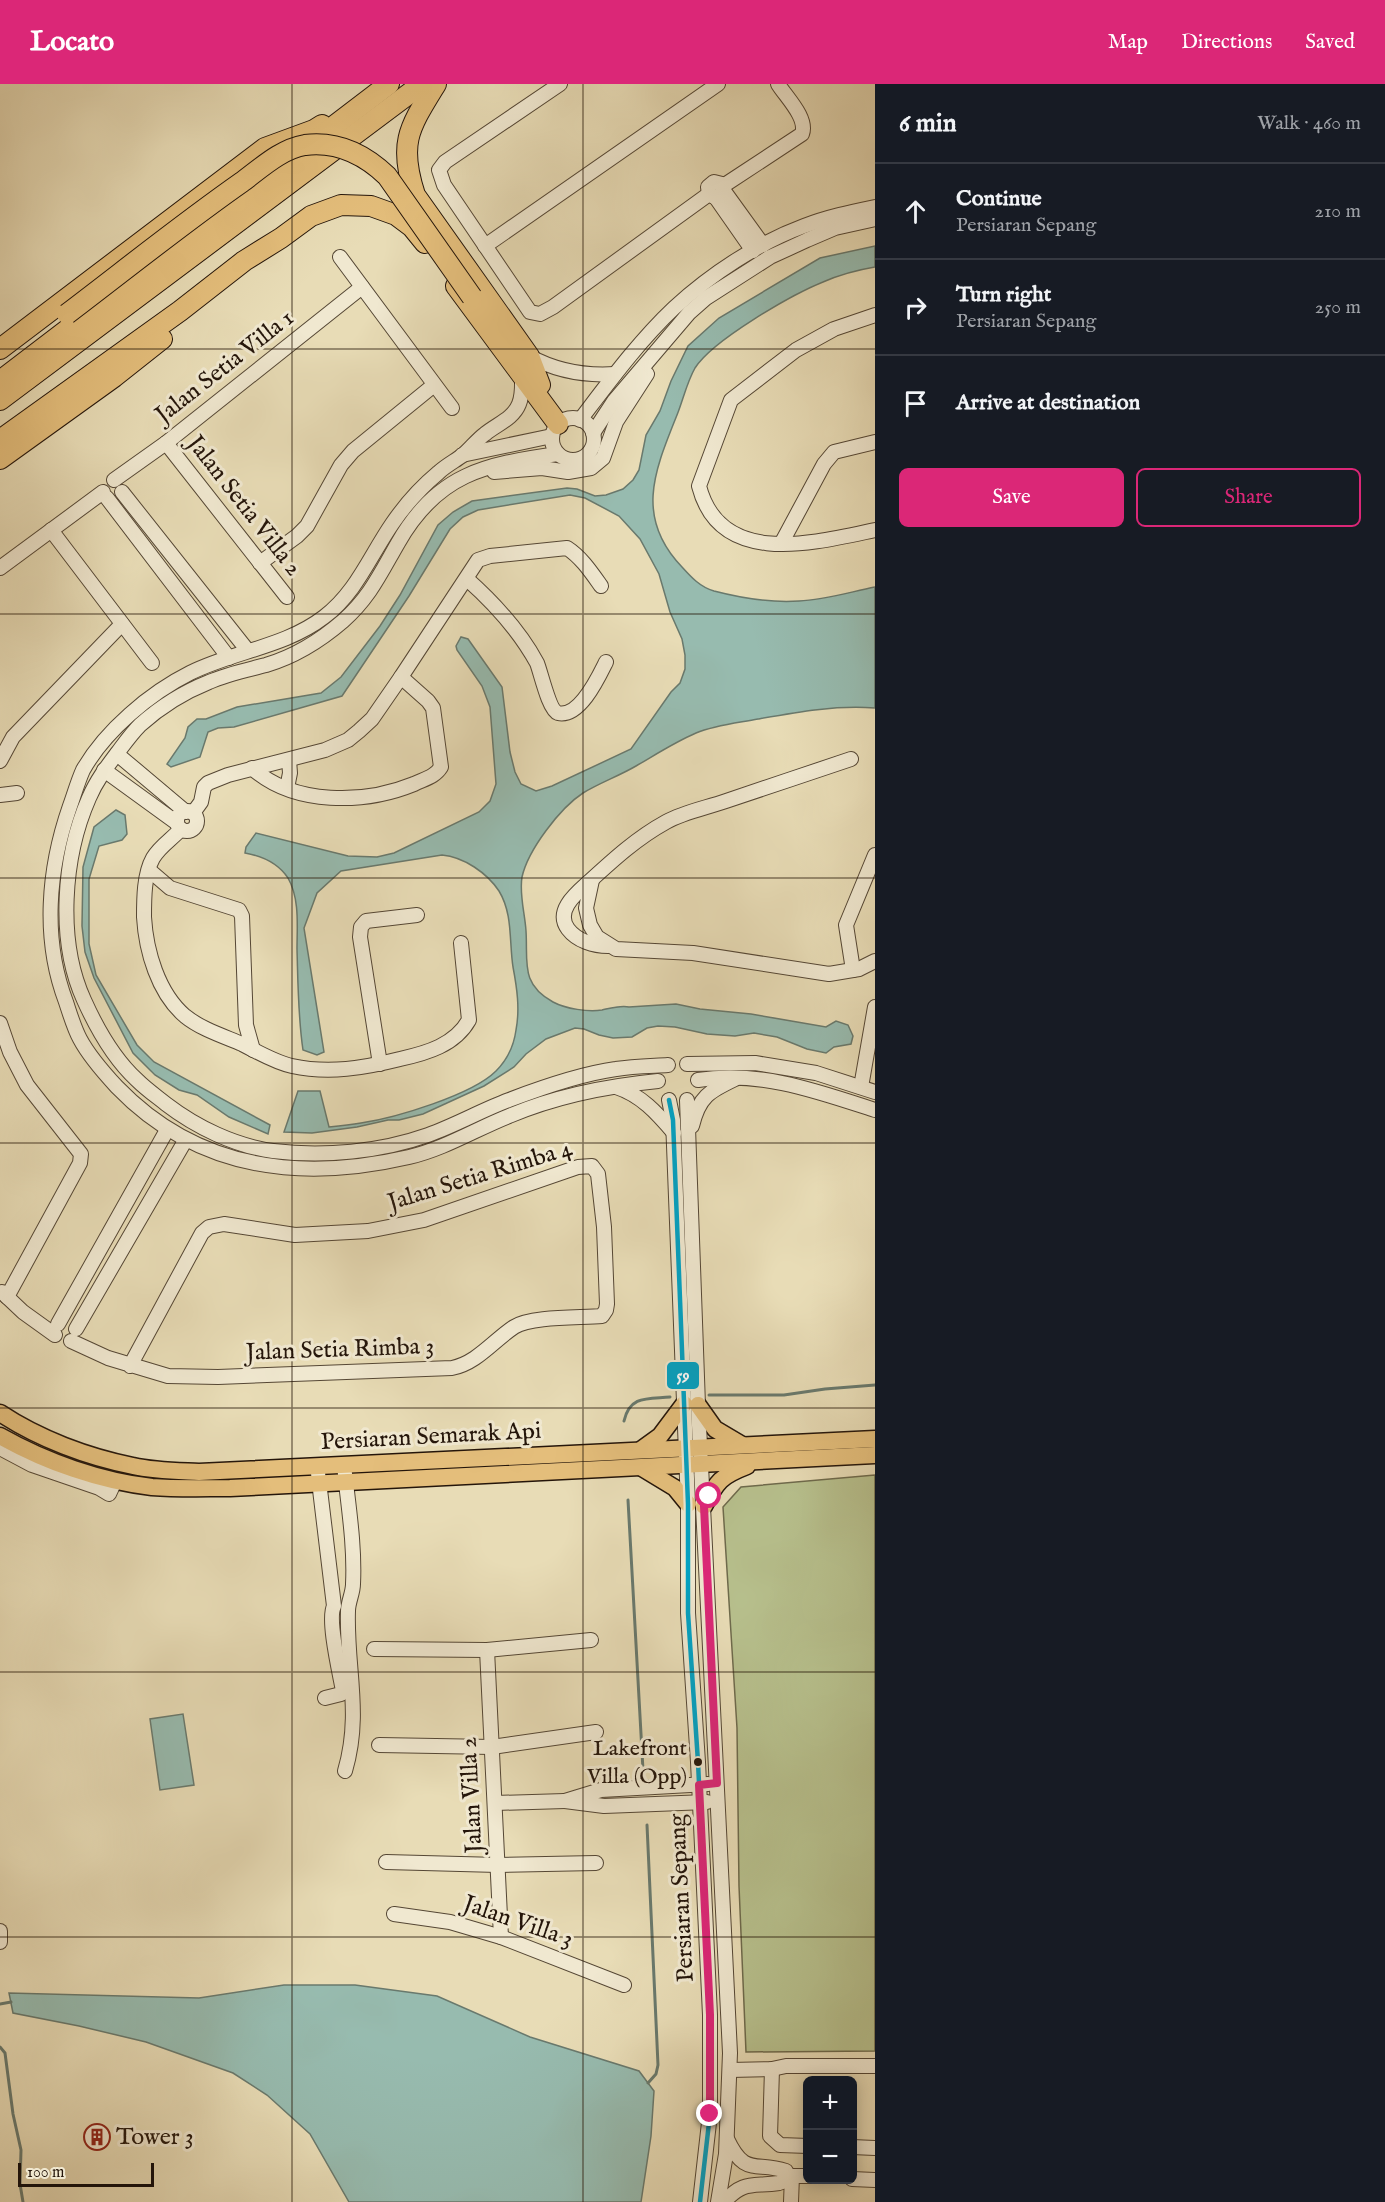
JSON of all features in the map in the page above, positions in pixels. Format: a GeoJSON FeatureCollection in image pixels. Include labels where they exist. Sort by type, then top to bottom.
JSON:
{"type":"FeatureCollection","features":[{"type":"Feature","properties":{"kind":"highway"},"geometry":{"type":"LineString","coordinates":[[0,349],[265,148],[314,130],[377,84]]}},
{"type":"Feature","properties":{"kind":"highway"},"geometry":{"type":"LineString","coordinates":[[0,381],[389,84]]}},
{"type":"Feature","properties":{"kind":"highway"},"geometry":{"type":"LineString","coordinates":[[0,400],[422,84]]}},
{"type":"Feature","properties":{"kind":"highway"},"geometry":{"type":"LineString","coordinates":[[436,84],[418,111],[411,127],[406,153],[415,195],[565,424]]}},
{"type":"Feature","properties":{"kind":"highway"},"geometry":{"type":"LineString","coordinates":[[0,367],[209,205],[286,151],[306,145],[336,146],[353,151],[372,162],[387,176],[472,297],[540,385]]}},
{"type":"Feature","properties":{"kind":"highway"},"geometry":{"type":"LineString","coordinates":[[0,440],[180,311],[244,261],[312,216],[341,206],[371,206],[396,214],[412,226],[526,365],[565,424]]}},
{"type":"Feature","properties":{"kind":"highway"},"geometry":{"type":"LineString","coordinates":[[0,459],[123,370],[248,271],[281,238]]}},
{"type":"Feature","properties":{"kind":"main road"},"geometry":{"type":"LineString","coordinates":[[641,1450],[660,1436],[691,1404],[715,1429],[742,1445]]}},
{"type":"Feature","properties":{"kind":"main road","name":"Persiaran Semarak Api"},"geometry":{"type":"LineString","coordinates":[[0,1413],[44,1437],[90,1454],[134,1466],[198,1472],[318,1475]]}},
{"type":"Feature","properties":{"kind":"main road","name":"Persiaran Semarak Api"},"geometry":{"type":"LineString","coordinates":[[0,1436],[37,1454],[115,1481],[180,1488],[230,1488],[318,1475],[641,1450],[875,1439]]}},
{"type":"Feature","properties":{"kind":"main road","name":"Persiaran Semarak Api"},"geometry":{"type":"LineString","coordinates":[[345,1473],[639,1467],[875,1455]]}},
{"type":"Feature","properties":{"kind":"main road"},"geometry":{"type":"LineString","coordinates":[[639,1467],[675,1488],[696,1505],[728,1473],[759,1461]]}},
{"type":"Feature","properties":{"kind":"street"},"geometry":{"type":"LineString","coordinates":[[560,84],[445,162],[439,170],[444,185],[484,246],[531,312],[540,314],[802,134],[804,130],[802,119],[778,84]]}},
{"type":"Feature","properties":{"kind":"street"},"geometry":{"type":"LineString","coordinates":[[484,246],[718,84]]}},
{"type":"Feature","properties":{"kind":"street"},"geometry":{"type":"LineString","coordinates":[[718,192],[758,248]]}},
{"type":"Feature","properties":{"kind":"street"},"geometry":{"type":"LineString","coordinates":[[558,454],[552,443],[565,424],[615,374],[674,309],[716,275],[758,248],[803,226],[840,214],[875,207]]}},
{"type":"Feature","properties":{"kind":"street"},"geometry":{"type":"LineString","coordinates":[[592,433],[614,401],[689,313],[706,298],[770,257],[835,228],[875,219]]}},
{"type":"Feature","properties":{"kind":"street"},"geometry":{"type":"LineString","coordinates":[[340,257],[452,408]]}},
{"type":"Feature","properties":{"kind":"street","name":"Jalan Setia Villa 1"},"geometry":{"type":"LineString","coordinates":[[0,568],[51,530],[105,495],[116,499],[118,486],[166,443],[362,287]]}},
{"type":"Feature","properties":{"kind":"street"},"geometry":{"type":"LineString","coordinates":[[875,315],[834,329],[796,350],[731,400],[699,486],[702,500],[716,521],[734,536],[754,542],[781,544],[824,541],[875,530]]}},
{"type":"Feature","properties":{"kind":"street"},"geometry":{"type":"LineString","coordinates":[[469,474],[542,468],[568,472],[591,468],[603,458],[616,422],[647,375],[658,351]]}},
{"type":"Feature","properties":{"kind":"street"},"geometry":{"type":"LineString","coordinates":[[615,374],[572,372],[544,364],[526,365],[522,400],[516,411],[511,417],[482,436],[413,496],[391,525],[351,590],[327,615],[297,636],[191,672],[157,692],[126,718],[99,748],[83,771],[62,829],[54,861],[50,898],[51,933],[61,990],[80,1039],[106,1076],[133,1104],[167,1130],[185,1141],[231,1158],[270,1166],[318,1168],[368,1165],[413,1156],[512,1114],[598,1088],[658,1081]]}},
{"type":"Feature","properties":{"kind":"street"},"geometry":{"type":"LineString","coordinates":[[260,563],[307,526],[341,465],[353,452],[434,385]]}},
{"type":"Feature","properties":{"kind":"street"},"geometry":{"type":"LineString","coordinates":[[462,455],[565,424],[585,423],[592,433],[593,441],[587,454],[572,460],[558,454],[511,461],[469,474],[435,493],[401,538],[366,599],[339,624],[298,651],[270,663],[207,682],[184,694],[162,708],[138,728],[104,770],[90,795],[78,826],[67,896],[67,930],[82,998],[106,1043],[135,1079],[177,1113],[202,1128],[236,1141],[272,1150],[318,1153],[375,1148],[425,1136],[507,1101],[587,1075],[618,1069],[674,1063],[755,1063],[816,1073],[875,1092]]}},
{"type":"Feature","properties":{"kind":"street"},"geometry":{"type":"LineString","coordinates":[[781,544],[824,464],[834,452],[875,442]]}},
{"type":"Feature","properties":{"kind":"street","name":"Jalan Setia Villa 2"},"geometry":{"type":"LineString","coordinates":[[166,443],[287,597]]}},
{"type":"Feature","properties":{"kind":"street"},"geometry":{"type":"LineString","coordinates":[[118,486],[248,651]]}},
{"type":"Feature","properties":{"kind":"street"},"geometry":{"type":"LineString","coordinates":[[105,495],[229,658]]}},
{"type":"Feature","properties":{"kind":"street"},"geometry":{"type":"LineString","coordinates":[[51,530],[152,663]]}},
{"type":"Feature","properties":{"kind":"street"},"geometry":{"type":"LineString","coordinates":[[461,943],[469,1020],[456,1037],[437,1048],[417,1055],[363,1068],[334,1070],[291,1066],[200,1025],[185,1015],[164,988],[153,963],[145,932],[147,883],[151,861],[184,819],[201,802],[204,787],[208,783],[252,768],[325,750],[348,740],[372,718],[478,560],[490,556],[567,548],[574,552],[601,586]]}},
{"type":"Feature","properties":{"kind":"street"},"geometry":{"type":"LineString","coordinates":[[467,579],[492,601],[515,629],[542,674],[548,699],[558,713],[566,712],[576,706],[590,693],[606,662]]}},
{"type":"Feature","properties":{"kind":"street"},"geometry":{"type":"LineString","coordinates":[[0,761],[12,737],[122,624]]}},
{"type":"Feature","properties":{"kind":"street"},"geometry":{"type":"LineString","coordinates":[[252,768],[261,777],[287,788],[330,798],[367,798],[398,790],[438,772],[441,767],[433,708],[401,677]]}},
{"type":"Feature","properties":{"kind":"street"},"geometry":{"type":"LineString","coordinates":[[117,754],[184,819]]}},
{"type":"Feature","properties":{"kind":"street"},"geometry":{"type":"LineString","coordinates":[[608,946],[598,946],[576,938],[565,924],[568,903],[607,864],[637,841],[673,819],[851,759]]}},
{"type":"Feature","properties":{"kind":"street"},"geometry":{"type":"LineString","coordinates":[[287,788],[290,773],[289,760]]}},
{"type":"Feature","properties":{"kind":"street"},"geometry":{"type":"LineString","coordinates":[[104,770],[184,819]]}},
{"type":"Feature","properties":{"kind":"street"},"geometry":{"type":"LineString","coordinates":[[0,795],[17,793]]}},
{"type":"Feature","properties":{"kind":"street"},"geometry":{"type":"LineString","coordinates":[[856,969],[846,925],[875,855]]}},
{"type":"Feature","properties":{"kind":"street"},"geometry":{"type":"LineString","coordinates":[[592,880],[586,908],[592,931],[608,946],[616,949],[693,952],[825,974],[856,969],[875,962],[875,972],[856,969]]}},
{"type":"Feature","properties":{"kind":"street"},"geometry":{"type":"LineString","coordinates":[[147,883],[239,910],[242,916],[246,1025],[253,1050]]}},
{"type":"Feature","properties":{"kind":"street"},"geometry":{"type":"LineString","coordinates":[[147,883],[154,891],[170,888]]}},
{"type":"Feature","properties":{"kind":"street"},"geometry":{"type":"LineString","coordinates":[[568,903],[586,908]]}},
{"type":"Feature","properties":{"kind":"street"},"geometry":{"type":"LineString","coordinates":[[380,1064],[360,937],[361,927],[366,921],[417,915]]}},
{"type":"Feature","properties":{"kind":"street"},"geometry":{"type":"LineString","coordinates":[[861,1087],[875,1007]]}},
{"type":"Feature","properties":{"kind":"street"},"geometry":{"type":"LineString","coordinates":[[0,1023],[10,1052],[27,1085],[81,1154],[80,1163],[4,1294],[23,1311],[56,1329],[61,1342],[74,1335],[185,1141]]}},
{"type":"Feature","properties":{"kind":"street"},"geometry":{"type":"LineString","coordinates":[[228,1038],[246,1025]]}},
{"type":"Feature","properties":{"kind":"street"},"geometry":{"type":"LineString","coordinates":[[668,1065],[659,1074],[660,1092],[669,1100],[681,1102],[687,1100],[696,1091],[698,1080],[692,1068],[687,1064]]}},
{"type":"Feature","properties":{"kind":"street"},"geometry":{"type":"LineString","coordinates":[[811,1089],[816,1073]]}},
{"type":"Feature","properties":{"kind":"street"},"geometry":{"type":"LineString","coordinates":[[698,1080],[714,1077],[775,1080],[875,1110]]}},
{"type":"Feature","properties":{"kind":"street"},"geometry":{"type":"LineString","coordinates":[[688,1146],[695,1112],[700,1101],[708,1093],[740,1077]]}},
{"type":"Feature","properties":{"kind":"street"},"geometry":{"type":"LineString","coordinates":[[613,1086],[629,1091],[641,1099],[674,1133]]}},
{"type":"Feature","properties":{"kind":"street"},"geometry":{"type":"LineString","coordinates":[[669,1100],[674,1133],[691,1404]]}},
{"type":"Feature","properties":{"kind":"street"},"geometry":{"type":"LineString","coordinates":[[687,1100],[691,1404]]}},
{"type":"Feature","properties":{"kind":"street"},"geometry":{"type":"LineString","coordinates":[[56,1329],[167,1130]]}},
{"type":"Feature","properties":{"kind":"street"},"geometry":{"type":"LineString","coordinates":[[157,1149],[175,1159]]}},
{"type":"Feature","properties":{"kind":"street","name":"Jalan Setia Rimba 4"},"geometry":{"type":"LineString","coordinates":[[130,1366],[202,1233],[209,1227],[224,1224],[295,1235],[368,1231],[424,1220],[578,1167],[592,1166],[598,1174],[604,1227],[607,1304],[602,1316]]}},
{"type":"Feature","properties":{"kind":"street","name":"Jalan Setia Rimba 3"},"geometry":{"type":"LineString","coordinates":[[74,1335],[130,1366],[168,1376],[218,1377],[452,1368],[463,1366],[515,1327],[527,1321],[602,1316]]}},
{"type":"Feature","properties":{"kind":"street"},"geometry":{"type":"LineString","coordinates":[[56,1329],[62,1322],[70,1322],[74,1335]]}},
{"type":"Feature","properties":{"kind":"street","name":"Persiaran Sepang"},"geometry":{"type":"LineString","coordinates":[[691,1404],[696,1505],[717,1783],[730,2070],[727,2139],[718,2202]]}},
{"type":"Feature","properties":{"kind":"street"},"geometry":{"type":"LineString","coordinates":[[0,1448],[32,1465],[99,1488],[109,1494],[115,1481]]}},
{"type":"Feature","properties":{"kind":"street"},"geometry":{"type":"LineString","coordinates":[[325,1698],[342,1692],[331,1611],[341,1607],[353,1587],[345,1473]]}},
{"type":"Feature","properties":{"kind":"street"},"geometry":{"type":"LineString","coordinates":[[318,1475],[323,1521],[341,1607],[353,1684],[354,1724],[346,1748],[345,1771]]}},
{"type":"Feature","properties":{"kind":"street","name":"Persiaran Sepang"},"geometry":{"type":"LineString","coordinates":[[696,1505],[688,1613],[698,1762],[710,2015],[710,2114],[700,2202]]}},
{"type":"Feature","properties":{"kind":"street"},"geometry":{"type":"LineString","coordinates":[[323,1521],[349,1518]]}},
{"type":"Feature","properties":{"kind":"street"},"geometry":{"type":"LineString","coordinates":[[374,1649],[487,1650],[591,1640]]}},
{"type":"Feature","properties":{"kind":"street","name":"Jalan Villa 2"},"geometry":{"type":"LineString","coordinates":[[487,1650],[501,1937]]}},
{"type":"Feature","properties":{"kind":"street"},"geometry":{"type":"LineString","coordinates":[[379,1745],[492,1747],[596,1732]]}},
{"type":"Feature","properties":{"kind":"street"},"geometry":{"type":"LineString","coordinates":[[665,1788],[687,1778],[698,1762]]}},
{"type":"Feature","properties":{"kind":"street"},"geometry":{"type":"LineString","coordinates":[[565,1801],[601,1790],[665,1788],[717,1783]]}},
{"type":"Feature","properties":{"kind":"street"},"geometry":{"type":"LineString","coordinates":[[495,1803],[565,1801],[604,1806],[718,1801]]}},
{"type":"Feature","properties":{"kind":"street"},"geometry":{"type":"LineString","coordinates":[[669,1804],[690,1814],[700,1825]]}},
{"type":"Feature","properties":{"kind":"street"},"geometry":{"type":"LineString","coordinates":[[386,1862],[498,1865],[596,1863]]}},
{"type":"Feature","properties":{"kind":"street","name":"Jalan Villa 3"},"geometry":{"type":"LineString","coordinates":[[394,1914],[450,1922],[501,1937],[624,1985]]}},
{"type":"Feature","properties":{"kind":"street"},"geometry":{"type":"LineString","coordinates":[[0,1931],[0,1942]]}},
{"type":"Feature","properties":{"kind":"street"},"geometry":{"type":"LineString","coordinates":[[730,2070],[772,2069],[786,2066],[875,2066]]}},
{"type":"Feature","properties":{"kind":"street"},"geometry":{"type":"LineString","coordinates":[[772,2069],[770,2136],[780,2145],[803,2146]]}},
{"type":"Feature","properties":{"kind":"street"},"geometry":{"type":"LineString","coordinates":[[727,2139],[732,2150],[747,2164],[759,2168],[786,2171],[790,2176],[790,2202]]}},
{"type":"Feature","properties":{"kind":"street"},"geometry":{"type":"LineString","coordinates":[[857,2147],[875,2148]]}},
{"type":"Feature","properties":{"kind":"street"},"geometry":{"type":"LineString","coordinates":[[724,2202],[736,2189],[744,2186],[779,2183],[790,2176],[803,2176]]}},
{"type":"Feature","properties":{"kind":"street"},"geometry":{"type":"LineString","coordinates":[[857,2179],[875,2180]]}},
{"type":"Feature","properties":{"kind":"green space"},"geometry":{"type":"Polygon","coordinates":[[[875,1475],[875,2051],[746,2052],[739,1886],[737,1728],[723,1507],[741,1487],[875,1475]]]}},
{"type":"Feature","properties":{"kind":"water"},"geometry":{"type":"Polygon","coordinates":[[[875,246],[875,267],[835,277],[809,288],[754,319],[704,357],[695,368],[687,385],[656,474],[653,493],[658,530],[667,548],[692,578],[709,589],[745,598],[788,601],[818,599],[875,587],[875,708],[831,708],[718,726],[703,730],[673,744],[629,770],[589,789],[574,800],[546,830],[525,866],[521,884],[530,980],[542,995],[553,1002],[590,1011],[676,1004],[826,1027],[836,1021],[848,1025],[853,1036],[851,1044],[834,1047],[826,1053],[807,1049],[777,1037],[754,1033],[735,1036],[707,1034],[658,1026],[647,1028],[632,1037],[613,1038],[575,1028],[546,1039],[526,1054],[514,1067],[484,1086],[423,1114],[399,1120],[312,1133],[284,1132],[298,1091],[320,1091],[329,1127],[376,1120],[412,1111],[470,1089],[496,1071],[507,1057],[515,1036],[518,998],[507,909],[499,891],[481,872],[458,859],[442,855],[341,871],[317,893],[304,928],[324,1052],[317,1055],[303,1050],[299,1013],[297,913],[294,895],[288,878],[279,868],[263,858],[245,853],[246,847],[256,833],[348,856],[377,857],[394,853],[479,812],[490,801],[496,784],[490,707],[482,686],[457,650],[456,646],[461,637],[468,639],[502,687],[510,752],[515,772],[521,784],[536,791],[552,786],[631,749],[671,692],[680,683],[685,669],[682,639],[670,612],[659,574],[640,539],[619,516],[585,498],[570,495],[478,510],[463,517],[450,529],[409,596],[342,696],[234,727],[218,728],[208,732],[200,757],[171,767],[167,764],[185,738],[188,727],[197,719],[206,719],[237,707],[321,693],[341,677],[380,626],[400,595],[438,525],[453,512],[472,501],[567,488],[595,496],[623,489],[633,480],[639,470],[646,435],[660,411],[688,346],[719,318],[820,258],[875,246]]]}},
{"type":"Feature","properties":{"kind":"water"},"geometry":{"type":"Polygon","coordinates":[[[116,810],[125,815],[127,834],[122,840],[99,846],[89,879],[89,944],[96,975],[137,1045],[154,1062],[270,1125],[268,1134],[229,1117],[197,1095],[179,1090],[155,1075],[133,1053],[94,978],[85,952],[82,926],[83,867],[94,827],[116,810]]]}},
{"type":"Feature","properties":{"kind":"water"},"geometry":{"type":"Polygon","coordinates":[[[183,1714],[194,1785],[160,1790],[150,1719],[183,1714]]]}},
{"type":"Feature","properties":{"kind":"water"},"geometry":{"type":"Polygon","coordinates":[[[284,1985],[355,1985],[437,1996],[530,2037],[639,2071],[654,2091],[651,2136],[641,2202],[349,2202],[310,2134],[267,2095],[233,2073],[146,2042],[13,2013],[9,1993],[199,1998],[284,1985]]]}},
{"type":"Feature","properties":{"kind":"waterway"},"geometry":{"type":"LineString","coordinates":[[709,1395],[784,1395],[875,1385]]}},
{"type":"Feature","properties":{"kind":"waterway"},"geometry":{"type":"LineString","coordinates":[[624,1421],[635,1403],[641,1400],[670,1397]]}},
{"type":"Feature","properties":{"kind":"waterway"},"geometry":{"type":"LineString","coordinates":[[628,1500],[643,1770]]}},
{"type":"Feature","properties":{"kind":"waterway"},"geometry":{"type":"LineString","coordinates":[[647,1825],[658,2065],[656,2074],[648,2083]]}},
{"type":"Feature","properties":{"kind":"waterway"},"geometry":{"type":"LineString","coordinates":[[0,2004],[11,2002]]}},
{"type":"Feature","properties":{"kind":"waterway"},"geometry":{"type":"LineString","coordinates":[[0,2047],[5,2053],[13,2114],[21,2150],[20,2184],[23,2202]]}},
{"type":"Feature","properties":{"kind":"transit line","name":"59"},"geometry":{"type":"LineString","coordinates":[[669,1100],[673,1120],[688,1504],[688,1613],[698,1762],[710,2015],[710,2114],[700,2202]]}},
{"type":"Feature","properties":{"kind":"place","name":"Lakefront Villa (Opp)"},"geometry":{"type":"Point","coordinates":[698,1762]}},
{"type":"Feature","properties":{"kind":"place","name":"Tower 3"},"geometry":{"type":"Point","coordinates":[97,2137]}},
{"type":"Feature","properties":{"kind":"route"},"geometry":{"type":"LineString","coordinates":[[709,1496],[704,1506],[717,1783],[699,1785],[710,2015],[710,2114]]}}]}
